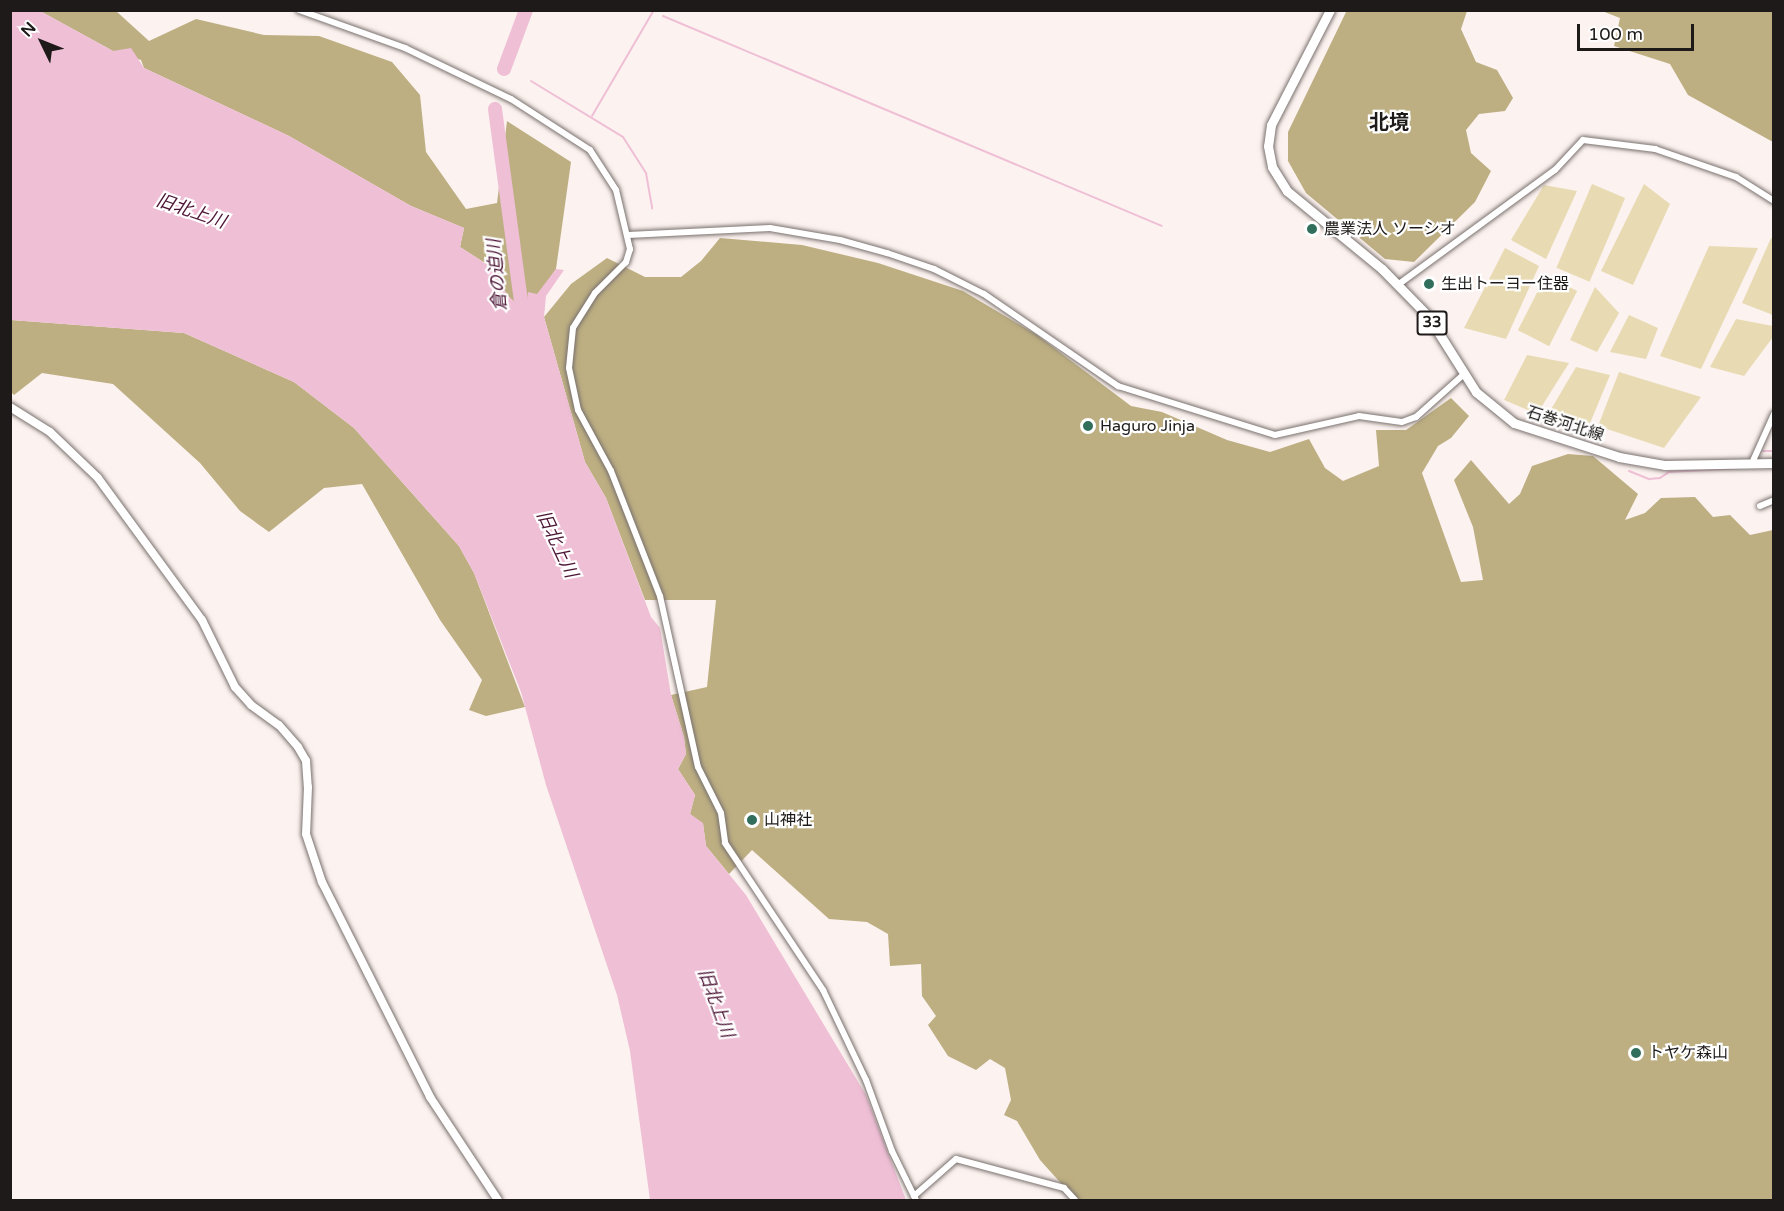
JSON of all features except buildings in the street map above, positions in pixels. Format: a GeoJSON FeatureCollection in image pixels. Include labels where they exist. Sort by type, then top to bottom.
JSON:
{"type":"FeatureCollection","features":[{"type":"Feature","properties":{"kind":"main road","name":"石巻河北線"},"geometry":{"type":"LineString","coordinates":[[1330,10],[1271,125],[1268,146],[1272,167],[1287,191],[1399,284],[1428,316],[1463,375],[1499,414],[1558,440],[1665,465],[1773,463]]}},
{"type":"Feature","properties":{"kind":"street"},"geometry":{"type":"LineString","coordinates":[[299,10],[405,48],[511,99],[579,141],[603,167],[616,190],[628,235],[626,262],[595,293],[573,328],[569,369],[578,410],[610,471],[660,596],[698,767],[721,813],[725,843],[823,990],[866,1080],[892,1150],[915,1198],[956,1159],[1064,1188],[1075,1200]]}},
{"type":"Feature","properties":{"kind":"street"},"geometry":{"type":"LineString","coordinates":[[1399,284],[1555,170],[1583,140],[1655,149],[1736,177],[1773,201]]}},
{"type":"Feature","properties":{"kind":"street"},"geometry":{"type":"LineString","coordinates":[[628,235],[770,228],[840,240],[887,254],[934,269],[984,294],[1118,386],[1275,435],[1359,416],[1401,422],[1416,417],[1463,375]]}},
{"type":"Feature","properties":{"kind":"street"},"geometry":{"type":"LineString","coordinates":[[10,407],[50,432],[98,478],[202,620],[242,697],[279,725],[298,747],[306,761],[308,787],[306,834],[322,882],[430,1097],[498,1200]]}},
{"type":"Feature","properties":{"kind":"street"},"geometry":{"type":"LineString","coordinates":[[1752,463],[1773,414]]}},
{"type":"Feature","properties":{"kind":"street"},"geometry":{"type":"LineString","coordinates":[[1760,506],[1773,500]]}},
{"type":"Feature","properties":{"kind":"shaded area"},"geometry":{"type":"Polygon","coordinates":[[[1347,10],[1467,11],[1461,29],[1476,62],[1497,70],[1513,98],[1505,111],[1479,114],[1466,130],[1471,153],[1491,171],[1475,202],[1414,262],[1385,259],[1306,193],[1288,161],[1288,132],[1347,10]]]}},
{"type":"Feature","properties":{"kind":"shaded area"},"geometry":{"type":"Polygon","coordinates":[[[40,11],[116,11],[149,41],[196,19],[264,35],[319,36],[392,62],[420,95],[426,152],[466,209],[497,203],[507,121],[571,162],[556,269],[526,313],[508,296],[488,265],[460,247],[464,228],[411,206],[289,136],[144,68],[141,60],[113,51],[40,11]]]}},
{"type":"Feature","properties":{"kind":"shaded area"},"geometry":{"type":"Polygon","coordinates":[[[1602,11],[1773,11],[1773,142],[1688,95],[1670,64],[1614,46],[1620,18],[1602,11]]]}},
{"type":"Feature","properties":{"kind":"shaded area"},"geometry":{"type":"Polygon","coordinates":[[[1592,184],[1625,198],[1590,282],[1556,268],[1592,184]]]}},
{"type":"Feature","properties":{"kind":"shaded area"},"geometry":{"type":"Polygon","coordinates":[[[1644,184],[1670,204],[1633,285],[1601,271],[1644,184]]]}},
{"type":"Feature","properties":{"kind":"shaded area"},"geometry":{"type":"Polygon","coordinates":[[[1544,185],[1577,191],[1546,259],[1511,240],[1544,185]]]}},
{"type":"Feature","properties":{"kind":"shaded area"},"geometry":{"type":"Polygon","coordinates":[[[720,238],[802,245],[878,263],[963,291],[1037,335],[1131,406],[1162,412],[1227,440],[1270,452],[1309,439],[1325,468],[1343,481],[1379,466],[1376,430],[1406,430],[1451,398],[1469,416],[1451,438],[1438,446],[1422,473],[1461,582],[1483,580],[1473,527],[1454,480],[1471,460],[1509,504],[1520,494],[1532,466],[1568,454],[1593,456],[1638,494],[1625,520],[1645,513],[1661,498],[1695,497],[1713,517],[1730,515],[1750,535],[1773,530],[1773,1200],[1076,1200],[1040,1160],[1017,1121],[1004,1115],[1011,1100],[1005,1068],[990,1059],[976,1070],[948,1056],[928,1025],[936,1016],[922,996],[921,964],[890,966],[888,934],[867,922],[829,919],[752,850],[729,874],[706,846],[703,824],[690,814],[695,795],[678,769],[686,754],[684,737],[671,695],[707,687],[716,600],[645,600],[606,498],[585,462],[544,317],[571,284],[607,258],[645,277],[681,277],[701,261],[720,238]]]}},
{"type":"Feature","properties":{"kind":"shaded area"},"geometry":{"type":"Polygon","coordinates":[[[1771,238],[1774,239],[1773,315],[1742,303],[1771,238]]]}},
{"type":"Feature","properties":{"kind":"shaded area"},"geometry":{"type":"Polygon","coordinates":[[[1709,246],[1758,248],[1701,369],[1660,356],[1709,246]]]}},
{"type":"Feature","properties":{"kind":"shaded area"},"geometry":{"type":"Polygon","coordinates":[[[1505,248],[1539,266],[1506,339],[1464,328],[1505,248]]]}},
{"type":"Feature","properties":{"kind":"shaded area"},"geometry":{"type":"Polygon","coordinates":[[[1546,275],[1577,291],[1549,346],[1518,330],[1546,275]]]}},
{"type":"Feature","properties":{"kind":"shaded area"},"geometry":{"type":"Polygon","coordinates":[[[1595,287],[1619,313],[1597,352],[1570,340],[1595,287]]]}},
{"type":"Feature","properties":{"kind":"shaded area"},"geometry":{"type":"Polygon","coordinates":[[[1629,315],[1658,328],[1646,359],[1610,352],[1629,315]]]}},
{"type":"Feature","properties":{"kind":"shaded area"},"geometry":{"type":"Polygon","coordinates":[[[1736,319],[1773,326],[1773,337],[1744,376],[1710,367],[1736,319]]]}},
{"type":"Feature","properties":{"kind":"shaded area"},"geometry":{"type":"Polygon","coordinates":[[[11,320],[184,333],[294,382],[354,428],[459,546],[474,573],[525,707],[486,716],[469,710],[482,680],[440,620],[362,484],[324,488],[269,532],[240,511],[200,463],[113,384],[42,373],[14,395],[11,392],[11,320]]]}},
{"type":"Feature","properties":{"kind":"shaded area"},"geometry":{"type":"Polygon","coordinates":[[[1527,355],[1569,363],[1537,414],[1504,400],[1527,355]]]}},
{"type":"Feature","properties":{"kind":"shaded area"},"geometry":{"type":"Polygon","coordinates":[[[1576,367],[1610,375],[1588,428],[1550,411],[1576,367]]]}},
{"type":"Feature","properties":{"kind":"shaded area"},"geometry":{"type":"Polygon","coordinates":[[[1619,372],[1701,397],[1664,448],[1598,426],[1619,372]]]}},
{"type":"Feature","properties":{"kind":"water","name":"旧北上川"},"geometry":{"type":"Polygon","coordinates":[[[10,11],[40,11],[113,51],[131,48],[144,68],[289,136],[411,206],[464,228],[460,247],[488,265],[508,296],[526,312],[528,292],[537,294],[556,269],[564,270],[546,296],[544,317],[585,462],[606,498],[651,617],[660,628],[671,695],[684,737],[686,754],[678,769],[695,795],[690,814],[703,823],[706,846],[746,895],[866,1095],[906,1200],[650,1200],[630,1051],[617,995],[546,785],[521,692],[474,573],[459,546],[354,428],[294,382],[184,333],[11,320],[10,11]]]}},
{"type":"Feature","properties":{"kind":"waterway","name":"倉の迫川"},"geometry":{"type":"LineString","coordinates":[[504,69],[526,10]]}},
{"type":"Feature","properties":{"kind":"waterway"},"geometry":{"type":"LineString","coordinates":[[592,116],[654,10]]}},
{"type":"Feature","properties":{"kind":"waterway"},"geometry":{"type":"LineString","coordinates":[[663,16],[1162,226]]}},
{"type":"Feature","properties":{"kind":"waterway"},"geometry":{"type":"LineString","coordinates":[[531,81],[623,137],[646,173],[652,208]]}},
{"type":"Feature","properties":{"kind":"waterway","name":"倉の迫川"},"geometry":{"type":"LineString","coordinates":[[495,109],[521,302],[519,324]]}},
{"type":"Feature","properties":{"kind":"waterway"},"geometry":{"type":"LineString","coordinates":[[1763,451],[1774,451]]}},
{"type":"Feature","properties":{"kind":"waterway"},"geometry":{"type":"LineString","coordinates":[[1629,471],[1649,479],[1660,478],[1669,472],[1742,468]]}},
{"type":"Feature","properties":{"kind":"place","name":"農業法人 ソーシオ"},"geometry":{"type":"Point","coordinates":[1312,229]}},
{"type":"Feature","properties":{"kind":"place","name":"生出トーヨー住器"},"geometry":{"type":"Point","coordinates":[1429,284]}},
{"type":"Feature","properties":{"kind":"place","name":"Haguro Jinja"},"geometry":{"type":"Point","coordinates":[1088,426]}},
{"type":"Feature","properties":{"kind":"place","name":"山神社"},"geometry":{"type":"Point","coordinates":[752,820]}},
{"type":"Feature","properties":{"kind":"place","name":"トヤケ森山"},"geometry":{"type":"Point","coordinates":[1636,1053]}},
{"type":"Feature","properties":{"kind":"district","name":"北境"},"geometry":{"type":"Point","coordinates":[1389,123]}}]}
